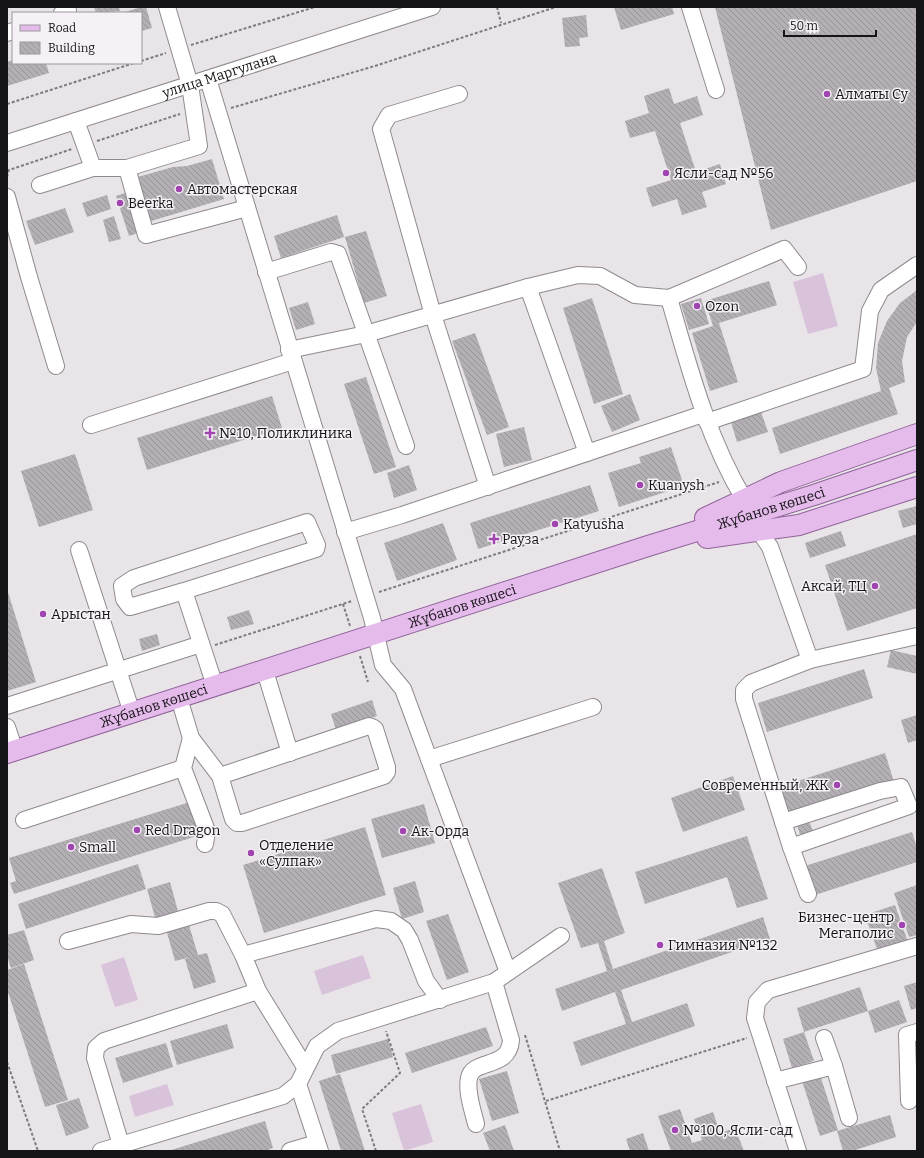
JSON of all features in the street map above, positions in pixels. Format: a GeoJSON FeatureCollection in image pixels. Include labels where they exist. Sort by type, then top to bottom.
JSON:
{"type":"FeatureCollection","features":[{"type":"Feature","properties":{"kind":"main road"},"geometry":{"type":"LineString","coordinates":[[648,546],[781,482],[917,434]]}},
{"type":"Feature","properties":{"kind":"main road","name":"Жұбанов көшесі"},"geometry":{"type":"LineString","coordinates":[[11,752],[648,546],[814,495],[917,460]]}},
{"type":"Feature","properties":{"kind":"main road"},"geometry":{"type":"LineString","coordinates":[[648,546],[799,526],[917,486]]}},
{"type":"Feature","properties":{"kind":"street"},"geometry":{"type":"LineString","coordinates":[[40,184],[93,168],[127,168],[199,146],[190,85],[167,7]]}},
{"type":"Feature","properties":{"kind":"street","name":"улица Маргулана"},"geometry":{"type":"LineString","coordinates":[[7,143],[432,7]]}},
{"type":"Feature","properties":{"kind":"street"},"geometry":{"type":"LineString","coordinates":[[690,7],[716,90]]}},
{"type":"Feature","properties":{"kind":"street"},"geometry":{"type":"LineString","coordinates":[[208,79],[365,597],[383,665],[403,689],[508,972]]}},
{"type":"Feature","properties":{"kind":"street"},"geometry":{"type":"LineString","coordinates":[[459,94],[389,115],[381,129],[433,316],[488,487]]}},
{"type":"Feature","properties":{"kind":"street"},"geometry":{"type":"LineString","coordinates":[[76,121],[93,168]]}},
{"type":"Feature","properties":{"kind":"street"},"geometry":{"type":"LineString","coordinates":[[127,168],[146,235],[247,208]]}},
{"type":"Feature","properties":{"kind":"street"},"geometry":{"type":"LineString","coordinates":[[7,197],[56,366]]}},
{"type":"Feature","properties":{"kind":"street"},"geometry":{"type":"LineString","coordinates":[[91,425],[291,355],[433,316],[528,287],[578,275],[600,276],[634,295],[668,298],[784,249],[798,267]]}},
{"type":"Feature","properties":{"kind":"street"},"geometry":{"type":"LineString","coordinates":[[266,272],[331,252],[338,254],[406,446]]}},
{"type":"Feature","properties":{"kind":"street"},"geometry":{"type":"LineString","coordinates":[[345,532],[488,487],[587,453],[863,369],[870,311],[881,290],[917,265]]}},
{"type":"Feature","properties":{"kind":"street"},"geometry":{"type":"LineString","coordinates":[[528,287],[587,453]]}},
{"type":"Feature","properties":{"kind":"street"},"geometry":{"type":"LineString","coordinates":[[668,298],[705,418],[732,478],[744,499]]}},
{"type":"Feature","properties":{"kind":"street"},"geometry":{"type":"LineString","coordinates":[[307,522],[318,545],[316,549],[184,592],[130,607],[124,599],[122,586],[134,578],[307,522]]}},
{"type":"Feature","properties":{"kind":"street"},"geometry":{"type":"LineString","coordinates":[[759,531],[770,547],[774,557],[810,660]]}},
{"type":"Feature","properties":{"kind":"street"},"geometry":{"type":"LineString","coordinates":[[79,550],[132,713]]}},
{"type":"Feature","properties":{"kind":"street"},"geometry":{"type":"LineString","coordinates":[[184,592],[215,686]]}},
{"type":"Feature","properties":{"kind":"street"},"geometry":{"type":"LineString","coordinates":[[808,894],[791,847],[744,699],[744,690],[750,683],[810,660],[917,636]]}},
{"type":"Feature","properties":{"kind":"street"},"geometry":{"type":"LineString","coordinates":[[7,706],[118,672],[201,644]]}},
{"type":"Feature","properties":{"kind":"street"},"geometry":{"type":"LineString","coordinates":[[265,671],[290,753]]}},
{"type":"Feature","properties":{"kind":"street"},"geometry":{"type":"LineString","coordinates":[[180,698],[191,738],[220,776],[233,819],[237,823],[242,823],[384,776],[387,772],[387,767],[372,726],[220,776]]}},
{"type":"Feature","properties":{"kind":"street"},"geometry":{"type":"LineString","coordinates":[[429,759],[594,707]]}},
{"type":"Feature","properties":{"kind":"street"},"geometry":{"type":"LineString","coordinates":[[7,727],[11,752]]}},
{"type":"Feature","properties":{"kind":"street"},"geometry":{"type":"LineString","coordinates":[[191,738],[183,768],[207,831],[205,844]]}},
{"type":"Feature","properties":{"kind":"street"},"geometry":{"type":"LineString","coordinates":[[24,820],[183,768]]}},
{"type":"Feature","properties":{"kind":"street"},"geometry":{"type":"LineString","coordinates":[[783,822],[880,791],[901,787],[909,806],[791,847]]}},
{"type":"Feature","properties":{"kind":"street"},"geometry":{"type":"LineString","coordinates":[[68,941],[131,924],[158,926],[210,910],[216,910],[222,914],[244,955],[258,991],[305,1067]]}},
{"type":"Feature","properties":{"kind":"street"},"geometry":{"type":"LineString","coordinates":[[244,955],[376,919],[391,921],[404,930],[410,940],[426,981],[440,1000]]}},
{"type":"Feature","properties":{"kind":"street"},"geometry":{"type":"LineString","coordinates":[[101,1151],[283,1096],[298,1084],[305,1067],[317,1046],[338,1031],[494,982],[561,936]]}},
{"type":"Feature","properties":{"kind":"street"},"geometry":{"type":"LineString","coordinates":[[798,1151],[760,1034],[756,1018],[757,1002],[768,990],[917,946]]}},
{"type":"Feature","properties":{"kind":"street"},"geometry":{"type":"LineString","coordinates":[[476,1124],[469,1086],[469,1077],[475,1069],[506,1056],[511,1049],[511,1040],[494,982]]}},
{"type":"Feature","properties":{"kind":"street"},"geometry":{"type":"LineString","coordinates":[[121,1145],[95,1058],[96,1048],[104,1042],[258,991]]}},
{"type":"Feature","properties":{"kind":"street"},"geometry":{"type":"LineString","coordinates":[[910,1101],[907,1035],[917,1032]]}},
{"type":"Feature","properties":{"kind":"street"},"geometry":{"type":"LineString","coordinates":[[824,1038],[849,1118]]}},
{"type":"Feature","properties":{"kind":"street"},"geometry":{"type":"LineString","coordinates":[[775,1081],[834,1066]]}},
{"type":"Feature","properties":{"kind":"street"},"geometry":{"type":"LineString","coordinates":[[290,1151],[318,1147],[298,1084]]}},
{"type":"Feature","properties":{"kind":"path"},"geometry":{"type":"LineString","coordinates":[[142,61],[314,7]]}},
{"type":"Feature","properties":{"kind":"path"},"geometry":{"type":"LineString","coordinates":[[497,7],[501,24]]}},
{"type":"Feature","properties":{"kind":"path"},"geometry":{"type":"LineString","coordinates":[[217,107],[231,108],[375,66],[556,7]]}},
{"type":"Feature","properties":{"kind":"path"},"geometry":{"type":"LineString","coordinates":[[7,104],[131,64]]}},
{"type":"Feature","properties":{"kind":"path"},"geometry":{"type":"LineString","coordinates":[[7,176],[9,170],[194,110]]}},
{"type":"Feature","properties":{"kind":"path"},"geometry":{"type":"LineString","coordinates":[[201,644],[209,647],[732,478]]}},
{"type":"Feature","properties":{"kind":"path"},"geometry":{"type":"LineString","coordinates":[[376,1151],[362,1109],[400,1073],[391,1042],[381,1018]]}},
{"type":"Feature","properties":{"kind":"path"},"geometry":{"type":"LineString","coordinates":[[524,1032],[560,1151]]}},
{"type":"Feature","properties":{"kind":"path"},"geometry":{"type":"LineString","coordinates":[[546,1101],[760,1034]]}},
{"type":"Feature","properties":{"kind":"path"},"geometry":{"type":"LineString","coordinates":[[7,1062],[38,1151]]}},
{"type":"Feature","properties":{"kind":"shaded area"},"geometry":{"type":"Polygon","coordinates":[[[823,273],[838,326],[808,334],[793,282],[823,273]]]}},
{"type":"Feature","properties":{"kind":"shaded area"},"geometry":{"type":"Polygon","coordinates":[[[363,955],[371,978],[322,995],[314,971],[363,955]]]}},
{"type":"Feature","properties":{"kind":"shaded area"},"geometry":{"type":"Polygon","coordinates":[[[124,957],[138,1000],[115,1007],[101,965],[124,957]]]}},
{"type":"Feature","properties":{"kind":"shaded area"},"geometry":{"type":"Polygon","coordinates":[[[167,1084],[174,1105],[135,1117],[129,1096],[167,1084]]]}},
{"type":"Feature","properties":{"kind":"shaded area"},"geometry":{"type":"Polygon","coordinates":[[[421,1104],[433,1142],[404,1151],[392,1113],[421,1104]]]}},
{"type":"Feature","properties":{"kind":"building"},"geometry":{"type":"Polygon","coordinates":[[[94,7],[119,7],[120,11],[108,12],[96,12],[94,7]]]}},
{"type":"Feature","properties":{"kind":"building"},"geometry":{"type":"Polygon","coordinates":[[[146,7],[152,28],[142,31],[142,12],[125,12],[146,7]]]}},
{"type":"Feature","properties":{"kind":"building"},"geometry":{"type":"Polygon","coordinates":[[[614,7],[672,7],[674,14],[621,30],[614,7]]]}},
{"type":"Feature","properties":{"kind":"building","name":"Алматы Су"},"geometry":{"type":"Polygon","coordinates":[[[715,7],[917,7],[917,181],[771,230],[715,7]]]}},
{"type":"Feature","properties":{"kind":"building"},"geometry":{"type":"Polygon","coordinates":[[[586,15],[588,37],[579,38],[580,46],[565,47],[562,18],[586,15]]]}},
{"type":"Feature","properties":{"kind":"building"},"geometry":{"type":"Polygon","coordinates":[[[12,60],[12,64],[46,64],[49,73],[7,86],[7,62],[12,60]]]}},
{"type":"Feature","properties":{"kind":"building"},"geometry":{"type":"Polygon","coordinates":[[[669,88],[674,104],[697,96],[703,115],[680,123],[696,172],[720,164],[726,184],[702,192],[707,207],[682,215],[677,199],[652,207],[646,188],[671,180],[655,131],[630,138],[625,121],[649,113],[644,96],[669,88]]]}},
{"type":"Feature","properties":{"kind":"building","name":"Автомастерская"},"geometry":{"type":"Polygon","coordinates":[[[212,159],[224,199],[148,222],[134,178],[173,167],[187,166],[212,159]]]}},
{"type":"Feature","properties":{"kind":"building"},"geometry":{"type":"Polygon","coordinates":[[[125,193],[138,233],[129,236],[116,196],[125,193]]]}},
{"type":"Feature","properties":{"kind":"building"},"geometry":{"type":"Polygon","coordinates":[[[107,195],[111,209],[87,217],[82,203],[107,195]]]}},
{"type":"Feature","properties":{"kind":"building"},"geometry":{"type":"Polygon","coordinates":[[[65,208],[74,232],[35,245],[26,221],[65,208]]]}},
{"type":"Feature","properties":{"kind":"building"},"geometry":{"type":"Polygon","coordinates":[[[337,215],[344,237],[281,258],[274,236],[337,215]]]}},
{"type":"Feature","properties":{"kind":"building"},"geometry":{"type":"Polygon","coordinates":[[[114,216],[121,239],[109,242],[103,220],[114,216]]]}},
{"type":"Feature","properties":{"kind":"building"},"geometry":{"type":"Polygon","coordinates":[[[366,231],[387,296],[364,303],[345,237],[366,231]]]}},
{"type":"Feature","properties":{"kind":"building"},"geometry":{"type":"Polygon","coordinates":[[[769,281],[777,305],[719,323],[738,382],[710,391],[692,333],[713,326],[705,301],[769,281]]]}},
{"type":"Feature","properties":{"kind":"building"},"geometry":{"type":"Polygon","coordinates":[[[917,290],[917,322],[907,337],[902,361],[905,382],[889,388],[898,414],[780,454],[772,428],[881,391],[876,368],[878,343],[887,321],[900,303],[917,290]]]}},
{"type":"Feature","properties":{"kind":"building"},"geometry":{"type":"Polygon","coordinates":[[[592,298],[623,394],[594,404],[563,308],[592,298]]]}},
{"type":"Feature","properties":{"kind":"building"},"geometry":{"type":"Polygon","coordinates":[[[701,298],[709,324],[689,330],[681,304],[701,298]]]}},
{"type":"Feature","properties":{"kind":"building"},"geometry":{"type":"Polygon","coordinates":[[[308,302],[315,324],[296,330],[289,308],[308,302]]]}},
{"type":"Feature","properties":{"kind":"building"},"geometry":{"type":"Polygon","coordinates":[[[475,333],[509,427],[487,435],[452,341],[475,333]]]}},
{"type":"Feature","properties":{"kind":"building"},"geometry":{"type":"Polygon","coordinates":[[[366,377],[396,467],[374,474],[344,384],[366,377]]]}},
{"type":"Feature","properties":{"kind":"building"},"geometry":{"type":"Polygon","coordinates":[[[630,394],[640,420],[612,432],[601,406],[630,394]]]}},
{"type":"Feature","properties":{"kind":"building","name":"№10, Поликлиника"},"geometry":{"type":"Polygon","coordinates":[[[272,396],[282,428],[147,470],[137,438],[272,396]]]}},
{"type":"Feature","properties":{"kind":"building"},"geometry":{"type":"Polygon","coordinates":[[[761,412],[768,432],[737,442],[731,422],[761,412]]]}},
{"type":"Feature","properties":{"kind":"building"},"geometry":{"type":"Polygon","coordinates":[[[524,427],[532,460],[504,467],[496,434],[524,427]]]}},
{"type":"Feature","properties":{"kind":"building"},"geometry":{"type":"Polygon","coordinates":[[[671,447],[684,486],[619,507],[608,473],[641,463],[639,457],[671,447]]]}},
{"type":"Feature","properties":{"kind":"building"},"geometry":{"type":"Polygon","coordinates":[[[75,454],[93,510],[39,527],[21,471],[75,454]]]}},
{"type":"Feature","properties":{"kind":"building"},"geometry":{"type":"Polygon","coordinates":[[[409,465],[417,490],[394,498],[387,473],[409,465]]]}},
{"type":"Feature","properties":{"kind":"building"},"geometry":{"type":"Polygon","coordinates":[[[590,485],[599,511],[478,549],[470,523],[590,485]]]}},
{"type":"Feature","properties":{"kind":"building"},"geometry":{"type":"Polygon","coordinates":[[[917,506],[917,524],[903,528],[898,511],[917,506]]]}},
{"type":"Feature","properties":{"kind":"building"},"geometry":{"type":"Polygon","coordinates":[[[443,523],[457,560],[397,581],[384,543],[443,523]]]}},
{"type":"Feature","properties":{"kind":"building"},"geometry":{"type":"Polygon","coordinates":[[[841,531],[846,546],[810,558],[805,543],[841,531]]]}},
{"type":"Feature","properties":{"kind":"building","name":"Аксай, ТЦ"},"geometry":{"type":"Polygon","coordinates":[[[917,534],[917,608],[847,631],[825,565],[917,534]]]}},
{"type":"Feature","properties":{"kind":"building"},"geometry":{"type":"Polygon","coordinates":[[[7,589],[36,682],[7,691],[7,589]]]}},
{"type":"Feature","properties":{"kind":"building"},"geometry":{"type":"Polygon","coordinates":[[[249,610],[254,624],[231,630],[227,617],[249,610]]]}},
{"type":"Feature","properties":{"kind":"building"},"geometry":{"type":"Polygon","coordinates":[[[157,634],[160,645],[142,651],[139,639],[157,634]]]}},
{"type":"Feature","properties":{"kind":"building"},"geometry":{"type":"Polygon","coordinates":[[[891,650],[917,656],[917,674],[887,667],[891,650]]]}},
{"type":"Feature","properties":{"kind":"building"},"geometry":{"type":"Polygon","coordinates":[[[864,669],[873,698],[767,732],[758,703],[864,669]]]}},
{"type":"Feature","properties":{"kind":"building"},"geometry":{"type":"Polygon","coordinates":[[[372,700],[377,716],[336,730],[331,714],[372,700]]]}},
{"type":"Feature","properties":{"kind":"building"},"geometry":{"type":"Polygon","coordinates":[[[917,715],[917,740],[908,743],[901,720],[917,715]]]}},
{"type":"Feature","properties":{"kind":"building","name":"Современный, ЖК"},"geometry":{"type":"Polygon","coordinates":[[[885,753],[894,782],[788,816],[779,787],[885,753]]]}},
{"type":"Feature","properties":{"kind":"building"},"geometry":{"type":"Polygon","coordinates":[[[733,776],[745,810],[683,832],[671,798],[733,776]]]}},
{"type":"Feature","properties":{"kind":"building"},"geometry":{"type":"Polygon","coordinates":[[[190,802],[200,835],[14,894],[10,883],[16,881],[9,858],[190,802]]]}},
{"type":"Feature","properties":{"kind":"building","name":"Ак-Орда"},"geometry":{"type":"Polygon","coordinates":[[[424,804],[435,843],[382,858],[371,819],[424,804]]]}},
{"type":"Feature","properties":{"kind":"building"},"geometry":{"type":"Polygon","coordinates":[[[809,821],[814,834],[801,838],[797,825],[809,821]]]}},
{"type":"Feature","properties":{"kind":"building"},"geometry":{"type":"Polygon","coordinates":[[[365,827],[386,895],[264,933],[243,865],[365,827]]]}},
{"type":"Feature","properties":{"kind":"building"},"geometry":{"type":"Polygon","coordinates":[[[912,832],[917,848],[917,862],[815,895],[805,866],[912,832]]]}},
{"type":"Feature","properties":{"kind":"building"},"geometry":{"type":"Polygon","coordinates":[[[747,836],[768,899],[737,908],[727,877],[645,904],[635,872],[747,836]]]}},
{"type":"Feature","properties":{"kind":"building"},"geometry":{"type":"Polygon","coordinates":[[[138,864],[146,889],[26,929],[18,904],[138,864]]]}},
{"type":"Feature","properties":{"kind":"building"},"geometry":{"type":"Polygon","coordinates":[[[602,868],[625,933],[604,941],[613,969],[763,917],[770,939],[621,990],[632,1022],[687,1003],[695,1026],[581,1066],[573,1042],[626,1024],[615,992],[562,1011],[555,989],[607,971],[598,943],[581,948],[558,883],[602,868]]]}},
{"type":"Feature","properties":{"kind":"building"},"geometry":{"type":"Polygon","coordinates":[[[415,881],[424,912],[402,919],[393,888],[415,881]]]}},
{"type":"Feature","properties":{"kind":"building"},"geometry":{"type":"Polygon","coordinates":[[[170,882],[179,915],[156,921],[147,889],[170,882]]]}},
{"type":"Feature","properties":{"kind":"building"},"geometry":{"type":"Polygon","coordinates":[[[917,885],[917,935],[909,937],[894,893],[917,885]]]}},
{"type":"Feature","properties":{"kind":"building"},"geometry":{"type":"Polygon","coordinates":[[[895,905],[908,942],[878,952],[865,915],[895,905]]]}},
{"type":"Feature","properties":{"kind":"building"},"geometry":{"type":"Polygon","coordinates":[[[448,914],[469,972],[447,980],[426,921],[448,914]]]}},
{"type":"Feature","properties":{"kind":"building"},"geometry":{"type":"Polygon","coordinates":[[[188,922],[198,955],[207,953],[216,982],[194,989],[185,959],[191,957],[175,961],[166,929],[188,922]]]}},
{"type":"Feature","properties":{"kind":"building"},"geometry":{"type":"Polygon","coordinates":[[[24,930],[34,960],[11,968],[7,956],[7,935],[24,930]]]}},
{"type":"Feature","properties":{"kind":"building"},"geometry":{"type":"Polygon","coordinates":[[[24,964],[68,1100],[45,1107],[7,989],[7,970],[24,964]]]}},
{"type":"Feature","properties":{"kind":"building"},"geometry":{"type":"Polygon","coordinates":[[[917,982],[917,1008],[911,1010],[904,986],[917,982]]]}},
{"type":"Feature","properties":{"kind":"building"},"geometry":{"type":"Polygon","coordinates":[[[860,987],[868,1011],[804,1032],[797,1008],[860,987]]]}},
{"type":"Feature","properties":{"kind":"building"},"geometry":{"type":"Polygon","coordinates":[[[899,1000],[907,1022],[875,1033],[868,1011],[899,1000]]]}},
{"type":"Feature","properties":{"kind":"building"},"geometry":{"type":"Polygon","coordinates":[[[227,1024],[234,1048],[177,1065],[170,1041],[227,1024]]]}},
{"type":"Feature","properties":{"kind":"building"},"geometry":{"type":"Polygon","coordinates":[[[486,1027],[493,1046],[412,1073],[405,1053],[486,1027]]]}},
{"type":"Feature","properties":{"kind":"building"},"geometry":{"type":"Polygon","coordinates":[[[804,1032],[814,1061],[792,1068],[783,1039],[804,1032]]]}},
{"type":"Feature","properties":{"kind":"building"},"geometry":{"type":"Polygon","coordinates":[[[388,1039],[393,1057],[336,1074],[331,1055],[388,1039]]]}},
{"type":"Feature","properties":{"kind":"building"},"geometry":{"type":"Polygon","coordinates":[[[166,1043],[173,1067],[123,1083],[115,1058],[166,1043]]]}},
{"type":"Feature","properties":{"kind":"building"},"geometry":{"type":"Polygon","coordinates":[[[507,1071],[519,1113],[492,1121],[479,1079],[507,1071]]]}},
{"type":"Feature","properties":{"kind":"building"},"geometry":{"type":"Polygon","coordinates":[[[340,1074],[365,1151],[341,1151],[319,1081],[340,1074]]]}},
{"type":"Feature","properties":{"kind":"building"},"geometry":{"type":"Polygon","coordinates":[[[820,1075],[838,1130],[820,1136],[802,1081],[820,1075]]]}},
{"type":"Feature","properties":{"kind":"building"},"geometry":{"type":"Polygon","coordinates":[[[79,1098],[89,1128],[66,1136],[56,1105],[79,1098]]]}},
{"type":"Feature","properties":{"kind":"building","name":"№100, Ясли-сад"},"geometry":{"type":"Polygon","coordinates":[[[680,1109],[692,1143],[702,1140],[694,1119],[713,1112],[720,1133],[735,1128],[744,1151],[671,1151],[658,1116],[680,1109]]]}},
{"type":"Feature","properties":{"kind":"building"},"geometry":{"type":"Polygon","coordinates":[[[890,1115],[896,1137],[852,1151],[843,1151],[837,1131],[890,1115]]]}},
{"type":"Feature","properties":{"kind":"building"},"geometry":{"type":"Polygon","coordinates":[[[265,1121],[273,1148],[265,1151],[168,1151],[265,1121]]]}},
{"type":"Feature","properties":{"kind":"building"},"geometry":{"type":"Polygon","coordinates":[[[505,1125],[514,1151],[490,1151],[483,1133],[505,1125]]]}},
{"type":"Feature","properties":{"kind":"building","name":"№100, Ясли-сад"},"geometry":{"type":"Polygon","coordinates":[[[643,1133],[649,1151],[630,1151],[626,1139],[643,1133]]]}},
{"type":"Feature","properties":{"kind":"place","name":"Алматы Су"},"geometry":{"type":"Point","coordinates":[827,94]}},
{"type":"Feature","properties":{"kind":"place","name":"Ясли-сад №56"},"geometry":{"type":"Point","coordinates":[666,173]}},
{"type":"Feature","properties":{"kind":"place","name":"Автомастерская"},"geometry":{"type":"Point","coordinates":[179,189]}},
{"type":"Feature","properties":{"kind":"place","name":"Beerka"},"geometry":{"type":"Point","coordinates":[120,203]}},
{"type":"Feature","properties":{"kind":"place","name":"Ozon"},"geometry":{"type":"Point","coordinates":[697,306]}},
{"type":"Feature","properties":{"kind":"place","name":"№10, Поликлиника"},"geometry":{"type":"Point","coordinates":[210,433]}},
{"type":"Feature","properties":{"kind":"place","name":"Kuanysh"},"geometry":{"type":"Point","coordinates":[640,485]}},
{"type":"Feature","properties":{"kind":"place","name":"Katyusha"},"geometry":{"type":"Point","coordinates":[555,524]}},
{"type":"Feature","properties":{"kind":"place","name":"Рауза"},"geometry":{"type":"Point","coordinates":[494,539]}},
{"type":"Feature","properties":{"kind":"place","name":"Аксай, ТЦ"},"geometry":{"type":"Point","coordinates":[875,586]}},
{"type":"Feature","properties":{"kind":"place","name":"Арыстан"},"geometry":{"type":"Point","coordinates":[43,614]}},
{"type":"Feature","properties":{"kind":"place","name":"Современный, ЖК"},"geometry":{"type":"Point","coordinates":[837,785]}},
{"type":"Feature","properties":{"kind":"place","name":"Red Dragon"},"geometry":{"type":"Point","coordinates":[137,830]}},
{"type":"Feature","properties":{"kind":"place","name":"Ак-Орда"},"geometry":{"type":"Point","coordinates":[403,831]}},
{"type":"Feature","properties":{"kind":"place","name":"Small"},"geometry":{"type":"Point","coordinates":[71,847]}},
{"type":"Feature","properties":{"kind":"place","name":"Отделение «Сулпак»"},"geometry":{"type":"Point","coordinates":[251,853]}},
{"type":"Feature","properties":{"kind":"place","name":"Бизнес-центр Мегаполис"},"geometry":{"type":"Point","coordinates":[902,925]}},
{"type":"Feature","properties":{"kind":"place","name":"Гимназия №132"},"geometry":{"type":"Point","coordinates":[660,945]}},
{"type":"Feature","properties":{"kind":"place","name":"№100, Ясли-сад"},"geometry":{"type":"Point","coordinates":[675,1130]}}]}
